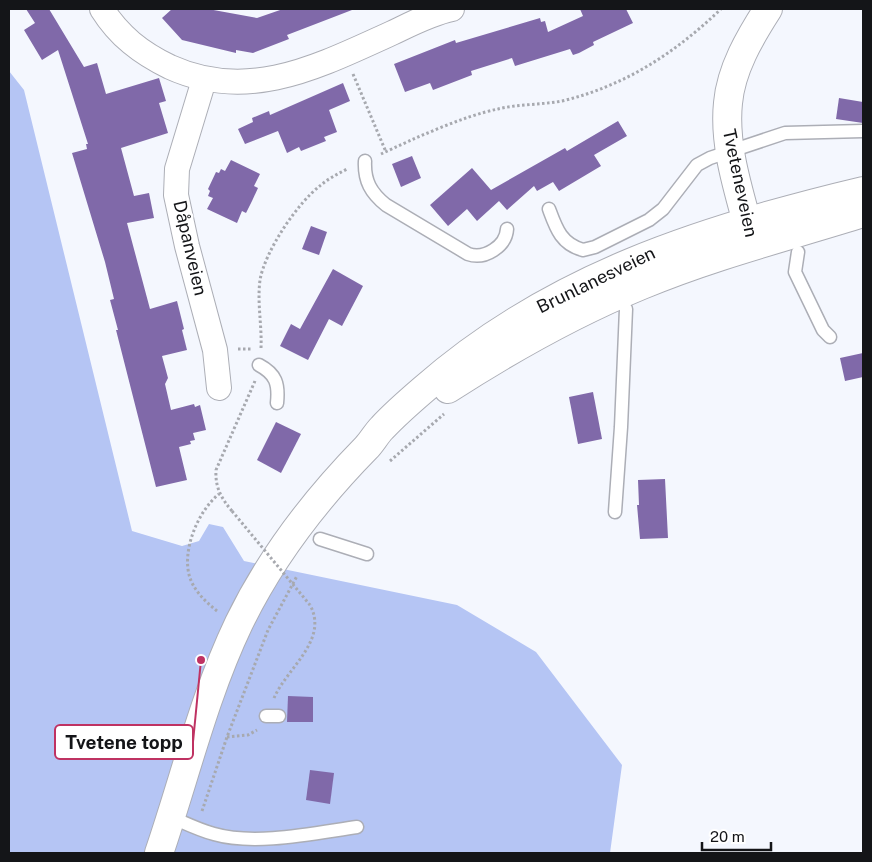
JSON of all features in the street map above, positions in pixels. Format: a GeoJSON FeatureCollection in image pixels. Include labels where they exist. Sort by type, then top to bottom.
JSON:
{"type":"FeatureCollection","features":[{"type":"Feature","properties":{"kind":"main road","name":"Tveteneveien"},"geometry":{"type":"LineString","coordinates":[[750,234],[731,151],[728,101],[736,69],[755,29],[768,9]]}},
{"type":"Feature","properties":{"kind":"main road","name":"Brunlanesveien"},"geometry":{"type":"LineString","coordinates":[[159,853],[221,664],[239,624],[262,580],[290,537],[321,496],[369,444],[390,433],[438,396],[504,353],[580,312],[750,234],[863,190]]}},
{"type":"Feature","properties":{"kind":"main road","name":"Brunlanesveien"},"geometry":{"type":"LineString","coordinates":[[750,234],[863,213]]}},
{"type":"Feature","properties":{"kind":"street"},"geometry":{"type":"LineString","coordinates":[[102,9],[113,26],[137,49],[159,61],[204,80],[257,82],[291,74],[344,54],[403,18],[452,9]]}},
{"type":"Feature","properties":{"kind":"street","name":"Dåpanveien"},"geometry":{"type":"LineString","coordinates":[[204,80],[177,169],[176,195],[187,246],[215,350],[219,388]]}},
{"type":"Feature","properties":{"kind":"lane"},"geometry":{"type":"LineString","coordinates":[[549,209],[558,234],[566,242],[583,250],[595,247],[649,220],[663,210],[697,165],[710,158],[785,133],[863,131]]}},
{"type":"Feature","properties":{"kind":"lane"},"geometry":{"type":"LineString","coordinates":[[365,161],[368,184],[375,196],[386,205],[468,254],[480,256],[489,253],[504,241],[507,229]]}},
{"type":"Feature","properties":{"kind":"lane"},"geometry":{"type":"LineString","coordinates":[[798,252],[795,272],[824,330],[830,337]]}},
{"type":"Feature","properties":{"kind":"lane"},"geometry":{"type":"LineString","coordinates":[[615,512],[622,427],[626,309]]}},
{"type":"Feature","properties":{"kind":"lane"},"geometry":{"type":"LineString","coordinates":[[259,365],[272,373],[277,381],[277,403]]}},
{"type":"Feature","properties":{"kind":"lane"},"geometry":{"type":"LineString","coordinates":[[320,539],[367,554]]}},
{"type":"Feature","properties":{"kind":"lane"},"geometry":{"type":"LineString","coordinates":[[171,817],[215,834],[241,838],[296,836],[357,827]]}},
{"type":"Feature","properties":{"kind":"path"},"geometry":{"type":"LineString","coordinates":[[344,54],[386,152],[498,108],[560,101],[609,87],[652,65],[687,40],[721,9]]}},
{"type":"Feature","properties":{"kind":"path"},"geometry":{"type":"LineString","coordinates":[[261,350],[259,293],[261,277],[272,250],[300,207],[320,185],[340,172],[365,161]]}},
{"type":"Feature","properties":{"kind":"path"},"geometry":{"type":"LineString","coordinates":[[226,737],[248,736],[258,730],[273,716],[284,679],[315,635],[315,614],[310,605],[232,511],[219,494],[215,481],[218,460],[244,410],[259,365]]}},
{"type":"Feature","properties":{"kind":"path"},"geometry":{"type":"LineString","coordinates":[[383,468],[447,411]]}},
{"type":"Feature","properties":{"kind":"path"},"geometry":{"type":"LineString","coordinates":[[219,494],[207,506],[195,528],[188,568],[190,578],[201,597],[239,624]]}},
{"type":"Feature","properties":{"kind":"path"},"geometry":{"type":"LineString","coordinates":[[196,827],[226,737],[268,630],[299,572]]}},
{"type":"Feature","properties":{"kind":"shaded area"},"geometry":{"type":"Polygon","coordinates":[[[9,71],[24,90],[132,531],[182,546],[199,541],[209,524],[223,527],[244,561],[457,605],[536,652],[622,765],[610,853],[9,853],[9,71]]]}},
{"type":"Feature","properties":{"kind":"building"},"geometry":{"type":"Polygon","coordinates":[[[26,9],[49,9],[84,67],[97,63],[106,94],[159,78],[166,101],[159,103],[168,133],[121,148],[134,196],[149,193],[154,218],[127,223],[150,309],[177,301],[184,329],[182,330],[187,350],[162,356],[168,378],[165,384],[171,410],[194,404],[195,407],[200,405],[206,430],[193,433],[195,440],[190,441],[191,444],[179,447],[187,480],[156,487],[116,330],[118,330],[110,300],[114,299],[105,262],[72,153],[87,149],[86,144],[88,144],[58,50],[42,60],[24,30],[35,23],[26,9]]]}},
{"type":"Feature","properties":{"kind":"building"},"geometry":{"type":"Polygon","coordinates":[[[172,9],[208,9],[257,18],[283,9],[352,10],[287,35],[289,39],[253,53],[236,50],[236,53],[182,40],[162,18],[172,9]]]}},
{"type":"Feature","properties":{"kind":"building"},"geometry":{"type":"Polygon","coordinates":[[[580,9],[626,9],[633,23],[593,42],[594,45],[579,53],[573,55],[570,49],[515,66],[512,58],[471,71],[472,75],[433,90],[430,83],[405,92],[394,64],[455,40],[456,43],[540,18],[541,22],[545,21],[548,32],[583,16],[580,9]]]}},
{"type":"Feature","properties":{"kind":"building"},"geometry":{"type":"Polygon","coordinates":[[[343,83],[350,101],[329,110],[337,132],[324,137],[326,141],[301,151],[299,147],[287,153],[278,131],[245,144],[238,129],[253,122],[252,118],[269,111],[270,115],[343,83]]]}},
{"type":"Feature","properties":{"kind":"building"},"geometry":{"type":"Polygon","coordinates":[[[839,98],[863,102],[863,123],[836,119],[839,98]]]}},
{"type":"Feature","properties":{"kind":"building"},"geometry":{"type":"Polygon","coordinates":[[[618,121],[627,136],[594,155],[601,166],[559,191],[553,182],[537,191],[534,186],[507,210],[499,201],[477,221],[467,209],[448,226],[430,205],[472,168],[491,190],[565,148],[567,151],[618,121]]]}},
{"type":"Feature","properties":{"kind":"building"},"geometry":{"type":"Polygon","coordinates":[[[412,156],[421,178],[401,187],[392,164],[412,156]]]}},
{"type":"Feature","properties":{"kind":"building"},"geometry":{"type":"Polygon","coordinates":[[[231,160],[260,174],[254,186],[258,188],[252,201],[246,213],[242,211],[237,223],[207,209],[213,198],[208,196],[210,191],[208,189],[216,172],[219,173],[221,169],[225,171],[231,160]]]}},
{"type":"Feature","properties":{"kind":"building"},"geometry":{"type":"Polygon","coordinates":[[[311,226],[327,232],[319,255],[302,249],[311,226]]]}},
{"type":"Feature","properties":{"kind":"building"},"geometry":{"type":"Polygon","coordinates":[[[333,269],[363,286],[342,326],[329,319],[308,360],[280,346],[291,324],[300,329],[333,269]]]}},
{"type":"Feature","properties":{"kind":"building"},"geometry":{"type":"Polygon","coordinates":[[[863,353],[863,377],[845,381],[840,358],[863,353]]]}},
{"type":"Feature","properties":{"kind":"building"},"geometry":{"type":"Polygon","coordinates":[[[593,392],[602,439],[578,444],[569,397],[593,392]]]}},
{"type":"Feature","properties":{"kind":"building"},"geometry":{"type":"Polygon","coordinates":[[[276,422],[301,434],[281,473],[257,460],[276,422]]]}},
{"type":"Feature","properties":{"kind":"building"},"geometry":{"type":"Polygon","coordinates":[[[665,479],[668,538],[640,539],[637,505],[639,505],[638,480],[665,479]]]}},
{"type":"Feature","properties":{"kind":"building"},"geometry":{"type":"Polygon","coordinates":[[[288,696],[313,697],[313,722],[287,722],[288,696]]]}},
{"type":"Feature","properties":{"kind":"building"},"geometry":{"type":"Polygon","coordinates":[[[310,770],[334,773],[330,804],[306,800],[310,770]]]}},
{"type":"Feature","properties":{"kind":"place","name":"Tvetene topp"},"geometry":{"type":"Point","coordinates":[201,660]}}]}
